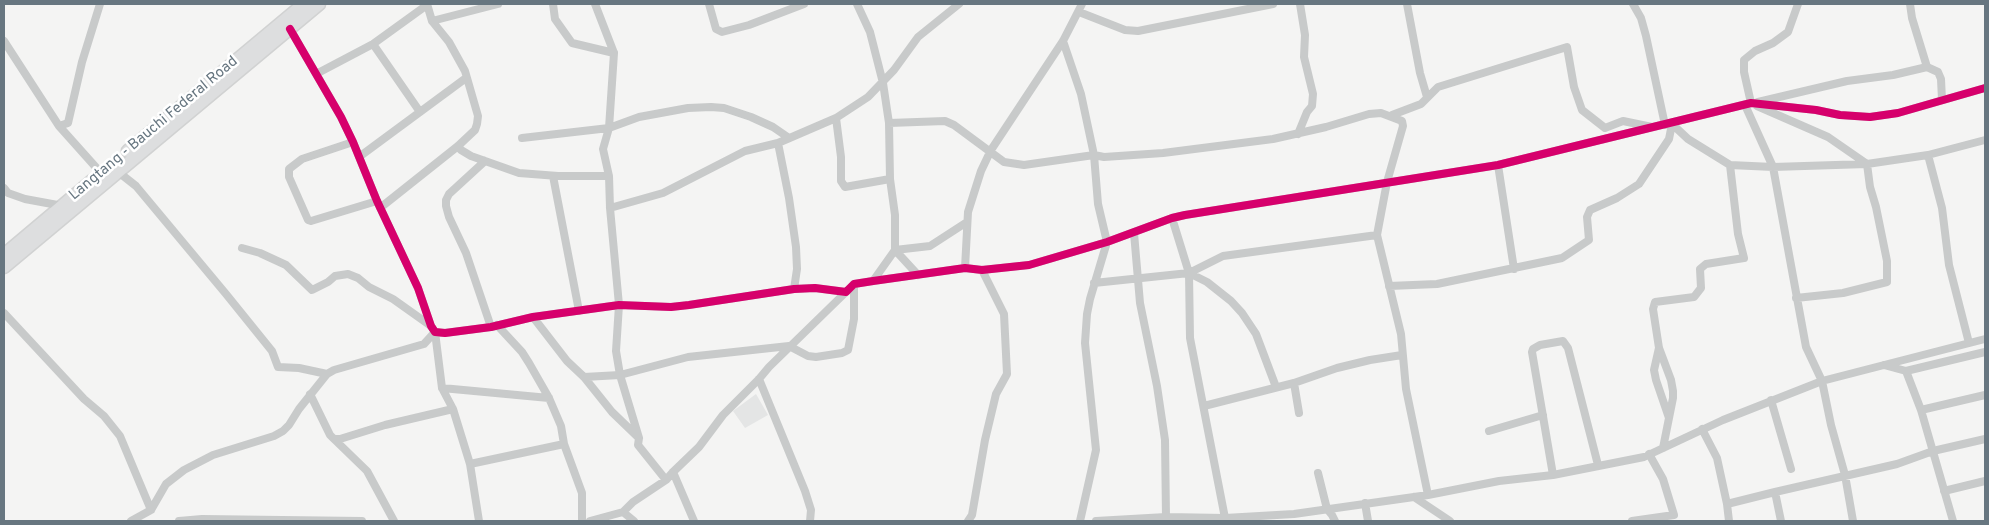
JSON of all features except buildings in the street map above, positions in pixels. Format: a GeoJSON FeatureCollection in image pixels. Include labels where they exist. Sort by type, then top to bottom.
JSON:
{"type":"FeatureCollection","features":[{"type":"Feature","properties":{"kind":"main road","name":"Langtang - Bauchi Federal Road"},"geometry":{"type":"LineString","coordinates":[[4,255],[304,4]]}},
{"type":"Feature","properties":{"kind":"main road"},"geometry":{"type":"LineString","coordinates":[[4,267],[117,171],[320,4]]}},
{"type":"Feature","properties":{"kind":"street"},"geometry":{"type":"LineString","coordinates":[[59,126],[68,123],[82,62],[100,4]]}},
{"type":"Feature","properties":{"kind":"street"},"geometry":{"type":"LineString","coordinates":[[316,74],[373,44],[427,4],[432,21],[449,42],[466,78],[478,116],[475,130],[458,146],[378,205],[308,220],[289,178],[289,168],[302,159],[353,142]]}},
{"type":"Feature","properties":{"kind":"street"},"geometry":{"type":"LineString","coordinates":[[432,21],[498,4]]}},
{"type":"Feature","properties":{"kind":"street"},"geometry":{"type":"LineString","coordinates":[[553,4],[555,19],[572,44],[614,54]]}},
{"type":"Feature","properties":{"kind":"street"},"geometry":{"type":"LineString","coordinates":[[596,4],[614,54],[609,128],[604,149],[609,176],[619,305],[616,351],[620,375],[639,438],[638,445],[666,480]]}},
{"type":"Feature","properties":{"kind":"street"},"geometry":{"type":"LineString","coordinates":[[709,4],[716,29],[722,32],[749,25],[804,4]]}},
{"type":"Feature","properties":{"kind":"street"},"geometry":{"type":"LineString","coordinates":[[857,4],[870,32],[883,82],[889,123],[890,179],[896,215],[896,250],[874,281]]}},
{"type":"Feature","properties":{"kind":"street"},"geometry":{"type":"LineString","coordinates":[[610,208],[663,193],[745,151],[778,144],[836,118],[868,97],[894,70],[918,37],[960,4]]}},
{"type":"Feature","properties":{"kind":"street"},"geometry":{"type":"LineString","coordinates":[[965,268],[968,212],[977,182],[990,152],[1063,41],[1082,4]]}},
{"type":"Feature","properties":{"kind":"street"},"geometry":{"type":"LineString","coordinates":[[1079,12],[1116,27],[1138,30],[1273,4]]}},
{"type":"Feature","properties":{"kind":"street"},"geometry":{"type":"LineString","coordinates":[[1298,134],[1307,112],[1312,106],[1313,94],[1304,57],[1305,35],[1300,4]]}},
{"type":"Feature","properties":{"kind":"street"},"geometry":{"type":"LineString","coordinates":[[1407,4],[1420,73],[1427,97]]}},
{"type":"Feature","properties":{"kind":"street"},"geometry":{"type":"LineString","coordinates":[[1389,286],[1437,284],[1562,258],[1589,240],[1587,217],[1590,210],[1617,198],[1639,184],[1669,140],[1669,124],[1641,18],[1634,4]]}},
{"type":"Feature","properties":{"kind":"street"},"geometry":{"type":"LineString","coordinates":[[1798,4],[1788,32],[1744,60],[1744,72],[1748,104],[1773,168],[1806,347],[1822,381],[1831,425],[1845,475],[1853,521]]}},
{"type":"Feature","properties":{"kind":"street"},"geometry":{"type":"LineString","coordinates":[[1910,4],[1912,18],[1927,67]]}},
{"type":"Feature","properties":{"kind":"street"},"geometry":{"type":"LineString","coordinates":[[290,29],[353,142],[378,205],[418,288],[433,329],[442,388],[452,409],[470,464],[479,521]]}},
{"type":"Feature","properties":{"kind":"street"},"geometry":{"type":"LineString","coordinates":[[4,41],[59,126],[101,173]]}},
{"type":"Feature","properties":{"kind":"street"},"geometry":{"type":"LineString","coordinates":[[1063,41],[1081,94],[1094,155],[1098,204],[1107,242],[1090,299],[1085,343],[1096,450],[1080,521]]}},
{"type":"Feature","properties":{"kind":"street"},"geometry":{"type":"LineString","coordinates":[[373,44],[420,112]]}},
{"type":"Feature","properties":{"kind":"street"},"geometry":{"type":"LineString","coordinates":[[1390,116],[1421,104],[1438,87],[1567,47],[1574,88],[1582,110],[1605,128],[1623,122],[1654,128]]}},
{"type":"Feature","properties":{"kind":"street"},"geometry":{"type":"LineString","coordinates":[[590,521],[623,512],[633,502],[666,480],[699,447],[723,415],[789,346],[854,284],[965,268],[982,270],[1029,265],[1107,242],[1172,218],[1498,165],[1748,104],[1847,82],[1893,75],[1927,67],[1938,72],[1941,79],[1942,100]]}},
{"type":"Feature","properties":{"kind":"street"},"geometry":{"type":"LineString","coordinates":[[359,157],[466,78]]}},
{"type":"Feature","properties":{"kind":"street"},"geometry":{"type":"LineString","coordinates":[[1748,104],[1870,117],[1898,113],[1985,88]]}},
{"type":"Feature","properties":{"kind":"street"},"geometry":{"type":"LineString","coordinates":[[1748,104],[1828,137],[1867,164],[1870,187],[1887,261],[1887,282],[1843,293],[1796,298]]}},
{"type":"Feature","properties":{"kind":"street"},"geometry":{"type":"LineString","coordinates":[[522,138],[609,128],[639,116],[688,108],[717,108],[751,117],[773,127],[789,138]]}},
{"type":"Feature","properties":{"kind":"street"},"geometry":{"type":"LineString","coordinates":[[889,123],[945,121],[954,125],[1004,162],[1024,165],[1094,155],[1104,157],[1163,153],[1273,139],[1369,114],[1381,113],[1402,121],[1403,126],[1387,182],[1378,235],[1401,334],[1408,404],[1428,495]]}},
{"type":"Feature","properties":{"kind":"street"},"geometry":{"type":"LineString","coordinates":[[836,118],[842,166],[841,181],[845,187],[890,179]]}},
{"type":"Feature","properties":{"kind":"street"},"geometry":{"type":"LineString","coordinates":[[1669,124],[1688,139],[1730,165],[1773,168],[1867,164],[1928,155],[1985,140]]}},
{"type":"Feature","properties":{"kind":"street"},"geometry":{"type":"LineString","coordinates":[[778,144],[789,198],[796,247],[797,269],[794,289]]}},
{"type":"Feature","properties":{"kind":"street"},"geometry":{"type":"LineString","coordinates":[[458,146],[464,152],[519,173],[553,176],[609,176]]}},
{"type":"Feature","properties":{"kind":"street"},"geometry":{"type":"LineString","coordinates":[[1928,155],[1942,208],[1949,265],[1969,343]]}},
{"type":"Feature","properties":{"kind":"street"},"geometry":{"type":"LineString","coordinates":[[485,161],[449,194],[446,206],[494,326],[522,352],[549,398],[561,426],[564,444],[582,493],[582,521]]}},
{"type":"Feature","properties":{"kind":"street"},"geometry":{"type":"LineString","coordinates":[[1498,165],[1514,269]]}},
{"type":"Feature","properties":{"kind":"street"},"geometry":{"type":"LineString","coordinates":[[1663,448],[1673,391],[1671,380],[1659,348],[1654,302],[1694,297],[1702,288],[1700,269],[1706,264],[1744,258],[1738,234],[1730,165]]}},
{"type":"Feature","properties":{"kind":"street"},"geometry":{"type":"LineString","coordinates":[[117,171],[136,186],[226,294],[272,351],[278,367],[299,368],[327,374]]}},
{"type":"Feature","properties":{"kind":"street"},"geometry":{"type":"LineString","coordinates":[[553,176],[579,311]]}},
{"type":"Feature","properties":{"kind":"street"},"geometry":{"type":"LineString","coordinates":[[4,188],[8,192],[25,199]]}},
{"type":"Feature","properties":{"kind":"street"},"geometry":{"type":"LineString","coordinates":[[4,196],[63,206]]}},
{"type":"Feature","properties":{"kind":"street"},"geometry":{"type":"LineString","coordinates":[[1172,218],[1189,272],[1190,338],[1225,518]]}},
{"type":"Feature","properties":{"kind":"street"},"geometry":{"type":"LineString","coordinates":[[896,250],[930,246],[967,222]]}},
{"type":"Feature","properties":{"kind":"street"},"geometry":{"type":"LineString","coordinates":[[1134,233],[1140,303],[1157,386],[1165,440],[1166,517]]}},
{"type":"Feature","properties":{"kind":"street"},"geometry":{"type":"LineString","coordinates":[[1094,283],[1189,272],[1223,256],[1378,235]]}},
{"type":"Feature","properties":{"kind":"street"},"geometry":{"type":"LineString","coordinates":[[242,248],[260,253],[286,265],[312,290],[335,276],[348,274],[393,299],[433,329],[460,332],[533,317],[619,305],[689,305],[794,289],[815,288],[846,292]]}},
{"type":"Feature","properties":{"kind":"street"},"geometry":{"type":"LineString","coordinates":[[896,250],[918,275]]}},
{"type":"Feature","properties":{"kind":"street"},"geometry":{"type":"LineString","coordinates":[[968,521],[972,515],[985,440],[996,394],[1007,374],[1004,314],[982,270]]}},
{"type":"Feature","properties":{"kind":"street"},"geometry":{"type":"LineString","coordinates":[[1189,272],[1207,282],[1231,301],[1242,313],[1256,334],[1276,387]]}},
{"type":"Feature","properties":{"kind":"street"},"geometry":{"type":"LineString","coordinates":[[584,377],[620,375],[688,357],[789,346],[816,358],[837,354],[848,350],[855,313],[854,284]]}},
{"type":"Feature","properties":{"kind":"street"},"geometry":{"type":"LineString","coordinates":[[4,313],[78,392],[104,416],[120,436],[151,510]]}},
{"type":"Feature","properties":{"kind":"street"},"geometry":{"type":"LineString","coordinates":[[533,317],[567,361],[584,377],[612,412],[639,438]]}},
{"type":"Feature","properties":{"kind":"street"},"geometry":{"type":"LineString","coordinates":[[131,521],[151,510],[166,484],[184,470],[213,455],[274,436],[283,431],[290,425],[298,409],[327,374],[334,370],[424,344],[433,329]]}},
{"type":"Feature","properties":{"kind":"street"},"geometry":{"type":"LineString","coordinates":[[1096,521],[1166,517],[1250,519],[1428,495],[1499,481],[1553,475],[1649,454],[1771,400],[1822,381],[1985,339]]}},
{"type":"Feature","properties":{"kind":"street"},"geometry":{"type":"LineString","coordinates":[[1553,475],[1532,352],[1533,349],[1540,345],[1563,341],[1568,348],[1598,465]]}},
{"type":"Feature","properties":{"kind":"street"},"geometry":{"type":"LineString","coordinates":[[1659,348],[1654,370],[1669,418]]}},
{"type":"Feature","properties":{"kind":"street"},"geometry":{"type":"LineString","coordinates":[[1884,365],[1906,371],[1985,352]]}},
{"type":"Feature","properties":{"kind":"street"},"geometry":{"type":"LineString","coordinates":[[1204,406],[1294,383],[1345,366],[1402,355]]}},
{"type":"Feature","properties":{"kind":"street"},"geometry":{"type":"LineString","coordinates":[[1906,371],[1921,410],[1952,521]]}},
{"type":"Feature","properties":{"kind":"street"},"geometry":{"type":"LineString","coordinates":[[759,379],[805,492],[810,510],[810,521]]}},
{"type":"Feature","properties":{"kind":"street"},"geometry":{"type":"LineString","coordinates":[[1294,383],[1299,413]]}},
{"type":"Feature","properties":{"kind":"street"},"geometry":{"type":"LineString","coordinates":[[442,388],[549,398]]}},
{"type":"Feature","properties":{"kind":"street"},"geometry":{"type":"LineString","coordinates":[[310,394],[323,423],[334,439],[367,470],[394,521]]}},
{"type":"Feature","properties":{"kind":"street"},"geometry":{"type":"LineString","coordinates":[[1921,410],[1985,394]]}},
{"type":"Feature","properties":{"kind":"street"},"geometry":{"type":"LineString","coordinates":[[1771,400],[1791,469]]}},
{"type":"Feature","properties":{"kind":"street"},"geometry":{"type":"LineString","coordinates":[[334,439],[340,440],[385,425],[452,409]]}},
{"type":"Feature","properties":{"kind":"street"},"geometry":{"type":"LineString","coordinates":[[1489,431],[1543,415]]}},
{"type":"Feature","properties":{"kind":"street"},"geometry":{"type":"LineString","coordinates":[[1702,430],[1717,458],[1729,521]]}},
{"type":"Feature","properties":{"kind":"street"},"geometry":{"type":"LineString","coordinates":[[1727,504],[1897,464],[1933,451],[1985,439]]}},
{"type":"Feature","properties":{"kind":"street"},"geometry":{"type":"LineString","coordinates":[[470,464],[564,444]]}},
{"type":"Feature","properties":{"kind":"street"},"geometry":{"type":"LineString","coordinates":[[1632,521],[1675,518],[1663,479],[1649,454]]}},
{"type":"Feature","properties":{"kind":"street"},"geometry":{"type":"LineString","coordinates":[[672,472],[694,521]]}},
{"type":"Feature","properties":{"kind":"street"},"geometry":{"type":"LineString","coordinates":[[1318,473],[1327,509],[1335,521]]}},
{"type":"Feature","properties":{"kind":"street"},"geometry":{"type":"LineString","coordinates":[[1944,491],[1985,481]]}},
{"type":"Feature","properties":{"kind":"street"},"geometry":{"type":"LineString","coordinates":[[1775,492],[1781,521]]}},
{"type":"Feature","properties":{"kind":"street"},"geometry":{"type":"LineString","coordinates":[[1414,497],[1450,521]]}},
{"type":"Feature","properties":{"kind":"street"},"geometry":{"type":"LineString","coordinates":[[1365,503],[1368,521]]}},
{"type":"Feature","properties":{"kind":"street"},"geometry":{"type":"LineString","coordinates":[[623,512],[634,521]]}},
{"type":"Feature","properties":{"kind":"street"},"geometry":{"type":"LineString","coordinates":[[179,521],[362,521]]}},
{"type":"Feature","properties":{"kind":"shaded area"},"geometry":{"type":"Polygon","coordinates":[[[756,394],[768,415],[745,428],[733,411],[756,394]]]}},
{"type":"Feature","properties":{"kind":"cycle path"},"geometry":{"type":"LineString","coordinates":[[290,29],[341,117],[353,142],[377,201],[418,288],[431,326],[435,332],[445,333],[491,327],[533,317],[619,305],[671,307],[794,289],[815,288],[846,292],[854,284],[873,281],[965,268],[982,270],[1029,265],[1107,242],[1185,215],[1498,165],[1751,103],[1816,110],[1840,115],[1870,117],[1898,113],[1985,88]]}}]}
